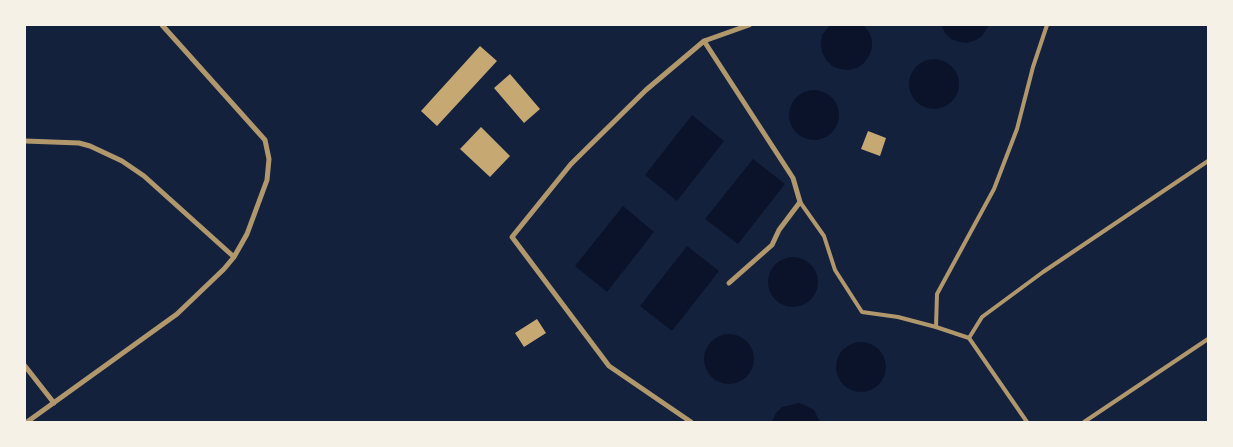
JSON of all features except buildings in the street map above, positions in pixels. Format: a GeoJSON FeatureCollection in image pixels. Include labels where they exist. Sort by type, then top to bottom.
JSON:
{"type":"FeatureCollection","features":[{"type":"Feature","properties":{"kind":"street"},"geometry":{"type":"LineString","coordinates":[[27,422],[177,314],[224,269],[234,257],[247,234],[267,180],[269,159],[265,140],[162,25]]}},
{"type":"Feature","properties":{"kind":"street"},"geometry":{"type":"LineString","coordinates":[[691,422],[609,366],[512,237],[571,164],[646,90],[704,41],[749,25]]}},
{"type":"Feature","properties":{"kind":"street"},"geometry":{"type":"LineString","coordinates":[[704,41],[793,178],[800,202],[779,230],[772,245],[729,283]]}},
{"type":"Feature","properties":{"kind":"street"},"geometry":{"type":"LineString","coordinates":[[25,141],[79,143],[122,161],[144,176],[234,257]]}},
{"type":"Feature","properties":{"kind":"street"},"geometry":{"type":"LineString","coordinates":[[25,366],[54,403]]}},
{"type":"Feature","properties":{"kind":"lane"},"geometry":{"type":"LineString","coordinates":[[936,326],[937,294],[994,189],[1017,129],[1033,67],[1047,25]]}},
{"type":"Feature","properties":{"kind":"lane"},"geometry":{"type":"LineString","coordinates":[[969,338],[982,317],[1044,272],[1208,162]]}},
{"type":"Feature","properties":{"kind":"lane"},"geometry":{"type":"LineString","coordinates":[[800,202],[824,236],[835,270],[862,312],[898,317],[936,326],[969,338],[1027,422]]}},
{"type":"Feature","properties":{"kind":"lane"},"geometry":{"type":"LineString","coordinates":[[1084,422],[1208,339]]}},
{"type":"Feature","properties":{"kind":"water"},"geometry":{"type":"Polygon","coordinates":[[[830,25],[864,26],[872,40],[872,48],[864,63],[857,68],[849,70],[832,66],[826,60],[822,52],[822,35],[830,25]]]}},
{"type":"Feature","properties":{"kind":"water"},"geometry":{"type":"Polygon","coordinates":[[[941,25],[989,25],[982,36],[967,43],[951,39],[941,25]]]}},
{"type":"Feature","properties":{"kind":"water"},"geometry":{"type":"Polygon","coordinates":[[[939,59],[952,66],[958,74],[958,94],[952,102],[944,108],[929,109],[916,102],[910,94],[909,79],[916,66],[924,60],[939,59]]]}},
{"type":"Feature","properties":{"kind":"water"},"geometry":{"type":"Polygon","coordinates":[[[809,90],[819,90],[832,97],[839,110],[839,120],[832,133],[819,140],[809,140],[800,136],[793,129],[789,120],[789,110],[793,101],[800,94],[809,90]]]}},
{"type":"Feature","properties":{"kind":"water"},"geometry":{"type":"Polygon","coordinates":[[[692,115],[724,141],[677,201],[645,175],[692,115]]]}},
{"type":"Feature","properties":{"kind":"water"},"geometry":{"type":"Polygon","coordinates":[[[753,159],[785,184],[738,244],[705,219],[753,159]]]}},
{"type":"Feature","properties":{"kind":"water"},"geometry":{"type":"Polygon","coordinates":[[[623,206],[654,232],[607,292],[575,266],[623,206]]]}},
{"type":"Feature","properties":{"kind":"water"},"geometry":{"type":"Polygon","coordinates":[[[687,246],[719,271],[672,331],[640,306],[687,246]]]}},
{"type":"Feature","properties":{"kind":"water"},"geometry":{"type":"Polygon","coordinates":[[[798,257],[811,264],[817,272],[817,292],[811,300],[803,306],[788,307],[775,300],[769,292],[768,277],[775,264],[783,258],[798,257]]]}},
{"type":"Feature","properties":{"kind":"water"},"geometry":{"type":"Polygon","coordinates":[[[734,334],[747,341],[753,349],[753,369],[747,377],[739,383],[724,384],[711,377],[705,369],[704,354],[711,341],[719,335],[734,334]]]}},
{"type":"Feature","properties":{"kind":"water"},"geometry":{"type":"Polygon","coordinates":[[[866,342],[879,349],[885,357],[885,377],[879,385],[871,391],[856,392],[843,385],[837,377],[836,362],[843,349],[851,343],[866,342]]]}},
{"type":"Feature","properties":{"kind":"water"},"geometry":{"type":"Polygon","coordinates":[[[799,403],[814,410],[820,422],[772,422],[776,413],[782,407],[799,403]]]}}]}
